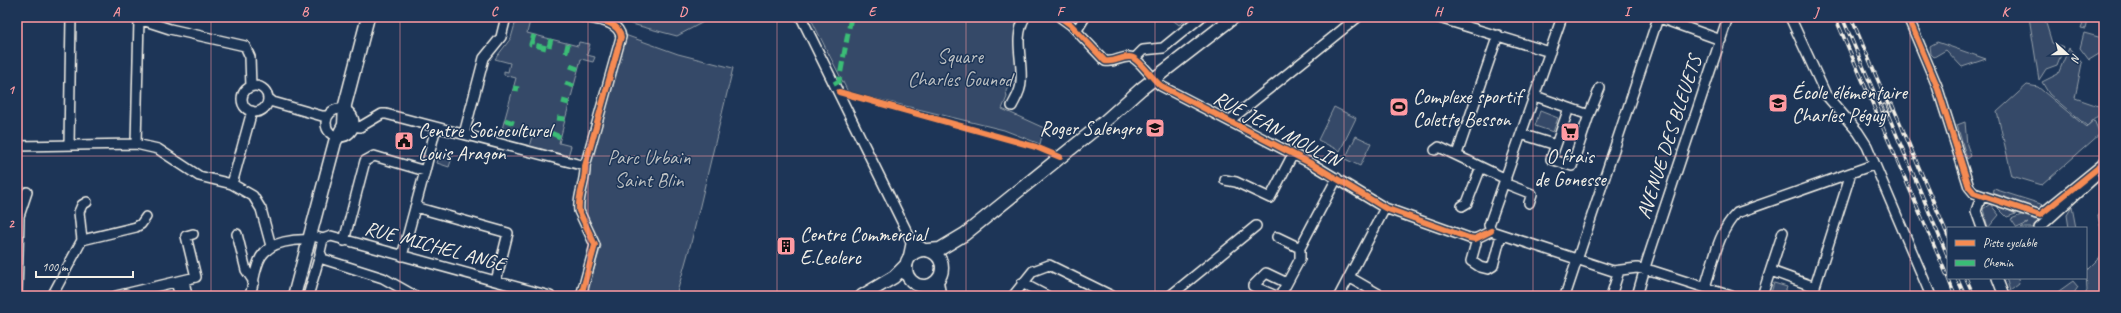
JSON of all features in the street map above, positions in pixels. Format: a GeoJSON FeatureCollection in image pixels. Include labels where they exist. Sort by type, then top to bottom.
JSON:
{"type":"FeatureCollection","features":[{"type":"Feature","properties":{"kind":"main road"},"geometry":{"type":"LineString","coordinates":[[294,296],[335,141],[344,125],[344,107],[368,17]]}},
{"type":"Feature","properties":{"kind":"main road"},"geometry":{"type":"LineString","coordinates":[[874,290],[894,277],[918,250],[940,249],[965,234],[1153,80],[1234,17]]}},
{"type":"Feature","properties":{"kind":"main road"},"geometry":{"type":"LineString","coordinates":[[862,296],[901,280],[918,284],[933,284],[938,279],[942,271],[942,264],[945,256],[965,234]]}},
{"type":"Feature","properties":{"kind":"main road"},"geometry":{"type":"LineString","coordinates":[[927,249],[938,255],[942,264]]}},
{"type":"Feature","properties":{"kind":"main road"},"geometry":{"type":"LineString","coordinates":[[907,262],[906,272],[918,284]]}},
{"type":"Feature","properties":{"kind":"street"},"geometry":{"type":"LineString","coordinates":[[69,145],[71,17]]}},
{"type":"Feature","properties":{"kind":"street"},"geometry":{"type":"LineString","coordinates":[[464,134],[484,58],[501,37],[506,17]]}},
{"type":"Feature","properties":{"kind":"street"},"geometry":{"type":"LineString","coordinates":[[581,296],[594,245],[579,211],[578,205],[586,178],[585,166],[621,37],[620,32],[614,25],[584,17]]}},
{"type":"Feature","properties":{"kind":"street"},"geometry":{"type":"LineString","coordinates":[[801,17],[909,236],[911,244],[907,262]]}},
{"type":"Feature","properties":{"kind":"street"},"geometry":{"type":"LineString","coordinates":[[1012,106],[1021,83],[1018,42],[1025,17]]}},
{"type":"Feature","properties":{"kind":"street"},"geometry":{"type":"LineString","coordinates":[[1060,17],[1077,30],[1105,61],[1113,62],[1128,57],[1135,58],[1153,80]]}},
{"type":"Feature","properties":{"kind":"street"},"geometry":{"type":"LineString","coordinates":[[1077,30],[1084,17]]}},
{"type":"Feature","properties":{"kind":"street"},"geometry":{"type":"LineString","coordinates":[[1135,58],[1143,50],[1163,48],[1201,17]]}},
{"type":"Feature","properties":{"kind":"street"},"geometry":{"type":"LineString","coordinates":[[1229,121],[1358,17]]}},
{"type":"Feature","properties":{"kind":"street"},"geometry":{"type":"LineString","coordinates":[[1436,17],[1550,52]]}},
{"type":"Feature","properties":{"kind":"street"},"geometry":{"type":"LineString","coordinates":[[1491,231],[1489,225],[1562,17]]}},
{"type":"Feature","properties":{"kind":"street"},"geometry":{"type":"LineString","coordinates":[[1565,296],[1657,17],[1721,40]]}},
{"type":"Feature","properties":{"kind":"street","name":"AVENUE DES BLEUETS"},"geometry":{"type":"LineString","coordinates":[[1637,296],[1644,269],[1728,17]]}},
{"type":"Feature","properties":{"kind":"street"},"geometry":{"type":"LineString","coordinates":[[1790,17],[1822,89],[1830,101],[1858,132],[1867,146],[1931,296]]}},
{"type":"Feature","properties":{"kind":"street"},"geometry":{"type":"LineString","coordinates":[[1908,17],[1937,86],[1969,187],[1974,193],[1981,197],[2042,222]]}},
{"type":"Feature","properties":{"kind":"street"},"geometry":{"type":"LineString","coordinates":[[136,144],[136,18],[177,31],[245,46],[250,57],[251,87]]}},
{"type":"Feature","properties":{"kind":"street"},"geometry":{"type":"LineString","coordinates":[[1457,154],[1498,35]]}},
{"type":"Feature","properties":{"kind":"street","name":"RUE JEAN MOULIN"},"geometry":{"type":"LineString","coordinates":[[1153,80],[1337,178],[1385,208],[1475,239]]}},
{"type":"Feature","properties":{"kind":"street"},"geometry":{"type":"LineString","coordinates":[[267,102],[264,90],[261,87],[251,87],[244,92],[242,101],[246,108],[252,111],[259,111],[267,102],[273,102],[322,116],[327,120]]}},
{"type":"Feature","properties":{"kind":"street"},"geometry":{"type":"LineString","coordinates":[[1569,108],[1551,159],[1572,166],[1600,88]]}},
{"type":"Feature","properties":{"kind":"street"},"geometry":{"type":"LineString","coordinates":[[1535,96],[1590,115]]}},
{"type":"Feature","properties":{"kind":"street"},"geometry":{"type":"LineString","coordinates":[[344,107],[352,116],[354,126],[348,135],[335,141],[328,132],[327,120],[333,111],[344,107]]}},
{"type":"Feature","properties":{"kind":"street"},"geometry":{"type":"LineString","coordinates":[[232,184],[252,111]]}},
{"type":"Feature","properties":{"kind":"street"},"geometry":{"type":"LineString","coordinates":[[354,126],[360,128],[382,114],[386,114],[585,166]]}},
{"type":"Feature","properties":{"kind":"street"},"geometry":{"type":"LineString","coordinates":[[402,256],[436,127]]}},
{"type":"Feature","properties":{"kind":"street"},"geometry":{"type":"LineString","coordinates":[[1522,134],[1556,145]]}},
{"type":"Feature","properties":{"kind":"street"},"geometry":{"type":"LineString","coordinates":[[17,146],[136,144],[167,154],[199,176],[232,184],[246,190],[258,201],[271,246],[261,257],[250,296]]}},
{"type":"Feature","properties":{"kind":"street"},"geometry":{"type":"LineString","coordinates":[[1435,150],[1439,147],[1457,154],[1505,181],[1532,194],[1529,203]]}},
{"type":"Feature","properties":{"kind":"street"},"geometry":{"type":"LineString","coordinates":[[1225,180],[1236,182],[1270,198],[1293,154]]}},
{"type":"Feature","properties":{"kind":"street"},"geometry":{"type":"LineString","coordinates":[[344,241],[366,161],[369,158],[374,156],[425,171]]}},
{"type":"Feature","properties":{"kind":"street"},"geometry":{"type":"LineString","coordinates":[[2042,222],[2104,163]]}},
{"type":"Feature","properties":{"kind":"street"},"geometry":{"type":"LineString","coordinates":[[1706,287],[1724,231],[1729,220],[1737,213],[1874,165]]}},
{"type":"Feature","properties":{"kind":"street"},"geometry":{"type":"LineString","coordinates":[[1462,206],[1467,203],[1481,167]]}},
{"type":"Feature","properties":{"kind":"street"},"geometry":{"type":"LineString","coordinates":[[2042,222],[2104,169]]}},
{"type":"Feature","properties":{"kind":"street"},"geometry":{"type":"LineString","coordinates":[[1812,296],[1851,173]]}},
{"type":"Feature","properties":{"kind":"street"},"geometry":{"type":"LineString","coordinates":[[1280,296],[1300,260],[1300,248],[1337,178]]}},
{"type":"Feature","properties":{"kind":"street"},"geometry":{"type":"LineString","coordinates":[[18,296],[19,216],[27,192]]}},
{"type":"Feature","properties":{"kind":"street"},"geometry":{"type":"LineString","coordinates":[[1981,197],[1976,211],[1982,227]]}},
{"type":"Feature","properties":{"kind":"street"},"geometry":{"type":"LineString","coordinates":[[52,296],[82,240],[79,212],[82,205],[87,202]]}},
{"type":"Feature","properties":{"kind":"street"},"geometry":{"type":"LineString","coordinates":[[415,207],[508,232],[496,281]]}},
{"type":"Feature","properties":{"kind":"street"},"geometry":{"type":"LineString","coordinates":[[1339,296],[1385,208]]}},
{"type":"Feature","properties":{"kind":"street"},"geometry":{"type":"LineString","coordinates":[[82,240],[136,227],[142,224],[146,217]]}},
{"type":"Feature","properties":{"kind":"street"},"geometry":{"type":"LineString","coordinates":[[1170,296],[1256,226]]}},
{"type":"Feature","properties":{"kind":"street"},"geometry":{"type":"LineString","coordinates":[[1501,235],[1493,266],[1488,269],[1480,267],[1471,261],[1476,243],[1475,239],[1491,231],[1501,235],[1513,236],[1612,271],[1619,272],[1644,269],[1731,296]]}},
{"type":"Feature","properties":{"kind":"street"},"geometry":{"type":"LineString","coordinates":[[1762,296],[1784,232]]}},
{"type":"Feature","properties":{"kind":"street"},"geometry":{"type":"LineString","coordinates":[[116,296],[133,294],[196,277],[186,236],[193,234]]}},
{"type":"Feature","properties":{"kind":"street"},"geometry":{"type":"LineString","coordinates":[[237,234],[246,270],[254,282]]}},
{"type":"Feature","properties":{"kind":"street","name":"RUE MICHEL ANGE"},"geometry":{"type":"LineString","coordinates":[[271,246],[297,239],[323,239],[330,236],[550,296]]}},
{"type":"Feature","properties":{"kind":"street"},"geometry":{"type":"LineString","coordinates":[[909,236],[918,245],[927,249]]}},
{"type":"Feature","properties":{"kind":"street"},"geometry":{"type":"LineString","coordinates":[[1277,237],[1300,248]]}},
{"type":"Feature","properties":{"kind":"street"},"geometry":{"type":"LineString","coordinates":[[308,296],[323,239]]}},
{"type":"Feature","properties":{"kind":"street"},"geometry":{"type":"LineString","coordinates":[[320,255],[323,259],[383,278],[415,296]]}},
{"type":"Feature","properties":{"kind":"street"},"geometry":{"type":"LineString","coordinates":[[1013,296],[1033,271],[1049,264],[1112,296]]}},
{"type":"Feature","properties":{"kind":"street"},"geometry":{"type":"LineString","coordinates":[[1771,270],[1815,287]]}},
{"type":"Feature","properties":{"kind":"street"},"geometry":{"type":"LineString","coordinates":[[1611,296],[1619,272]]}},
{"type":"Feature","properties":{"kind":"street"},"geometry":{"type":"LineString","coordinates":[[1276,296],[1253,286],[1266,273],[1287,283]]}},
{"type":"Feature","properties":{"kind":"street"},"geometry":{"type":"LineString","coordinates":[[1349,277],[1382,296]]}},
{"type":"Feature","properties":{"kind":"street"},"geometry":{"type":"LineString","coordinates":[[938,279],[941,296]]}},
{"type":"Feature","properties":{"kind":"street"},"geometry":{"type":"LineString","coordinates":[[1998,279],[2004,296]]}},
{"type":"Feature","properties":{"kind":"street"},"geometry":{"type":"LineString","coordinates":[[180,281],[180,296]]}},
{"type":"Feature","properties":{"kind":"street"},"geometry":{"type":"LineString","coordinates":[[180,281],[187,296]]}},
{"type":"Feature","properties":{"kind":"street"},"geometry":{"type":"LineString","coordinates":[[1022,283],[1046,296]]}},
{"type":"Feature","properties":{"kind":"street"},"geometry":{"type":"LineString","coordinates":[[918,284],[932,296]]}},
{"type":"Feature","properties":{"kind":"green space"},"geometry":{"type":"Polygon","coordinates":[[[517,17],[531,17],[527,33],[578,46],[579,42],[590,44],[587,55],[595,57],[593,62],[581,59],[559,143],[571,146],[568,156],[529,147],[532,136],[502,129],[516,78],[504,75],[504,71],[508,72],[510,63],[495,59],[511,38],[517,17]]]}},
{"type":"Feature","properties":{"kind":"green space"},"geometry":{"type":"Polygon","coordinates":[[[605,17],[713,17],[677,36],[605,17]]]}},
{"type":"Feature","properties":{"kind":"green space","name":"Square Charles Gounod"},"geometry":{"type":"Polygon","coordinates":[[[810,17],[1021,17],[1018,75],[1016,80],[1009,85],[1006,91],[1007,97],[1002,109],[1044,128],[1040,144],[1004,130],[848,92],[810,17]]]}},
{"type":"Feature","properties":{"kind":"green space"},"geometry":{"type":"Polygon","coordinates":[[[1169,17],[1190,17],[1179,25],[1169,17]]]}},
{"type":"Feature","properties":{"kind":"green space"},"geometry":{"type":"Polygon","coordinates":[[[2029,17],[2046,17],[2045,20],[2052,43],[2064,47],[2057,65],[2046,69],[2039,80],[2029,17]]]}},
{"type":"Feature","properties":{"kind":"green space"},"geometry":{"type":"Polygon","coordinates":[[[2085,17],[2096,17],[2094,22],[2088,21],[2086,29],[2081,28],[2085,17]]]}},
{"type":"Feature","properties":{"kind":"green space"},"geometry":{"type":"Polygon","coordinates":[[[2084,33],[2102,38],[2104,33],[2104,51],[2089,60],[2080,48],[2084,33]]]}},
{"type":"Feature","properties":{"kind":"green space","name":"Parc Urbain Saint Blin"},"geometry":{"type":"Polygon","coordinates":[[[625,35],[678,54],[733,68],[691,243],[676,296],[586,296],[601,246],[582,207],[589,179],[591,160],[625,35]]]}},
{"type":"Feature","properties":{"kind":"green space"},"geometry":{"type":"Polygon","coordinates":[[[1937,42],[1986,59],[1962,67],[1946,50],[1934,57],[1931,54],[1930,46],[1937,42]]]}},
{"type":"Feature","properties":{"kind":"green space"},"geometry":{"type":"Polygon","coordinates":[[[2069,48],[2082,63],[2075,98],[2104,108],[2104,110],[2087,126],[2049,94],[2042,82],[2058,74],[2069,48]]]}},
{"type":"Feature","properties":{"kind":"green space"},"geometry":{"type":"Polygon","coordinates":[[[2027,85],[2038,87],[2086,127],[2094,120],[2100,134],[2042,185],[2012,176],[1997,112],[2027,85]]]}},
{"type":"Feature","properties":{"kind":"green space"},"geometry":{"type":"Polygon","coordinates":[[[1334,107],[1356,118],[1340,151],[1318,140],[1334,107]]]}},
{"type":"Feature","properties":{"kind":"green space"},"geometry":{"type":"Polygon","coordinates":[[[1540,111],[1558,118],[1553,132],[1535,126],[1540,111]]]}},
{"type":"Feature","properties":{"kind":"green space"},"geometry":{"type":"Polygon","coordinates":[[[1965,122],[1967,145],[1971,156],[1967,159],[1957,125],[1965,122]]]}},
{"type":"Feature","properties":{"kind":"green space"},"geometry":{"type":"Polygon","coordinates":[[[1356,136],[1371,143],[1360,166],[1345,159],[1356,136]]]}},
{"type":"Feature","properties":{"kind":"green space"},"geometry":{"type":"Polygon","coordinates":[[[440,151],[453,155],[449,167],[437,163],[440,151]]]}},
{"type":"Feature","properties":{"kind":"green space"},"geometry":{"type":"Polygon","coordinates":[[[1994,189],[2044,205],[2041,209],[2018,204],[1993,195],[1994,189]]]}},
{"type":"Feature","properties":{"kind":"green space"},"geometry":{"type":"Polygon","coordinates":[[[1990,204],[1999,215],[1989,227],[1988,227],[1983,209],[1990,204]]]}},
{"type":"Feature","properties":{"kind":"green space"},"geometry":{"type":"Polygon","coordinates":[[[1999,206],[2016,214],[2007,217],[1998,208],[1999,206]]]}},
{"type":"Feature","properties":{"kind":"green space"},"geometry":{"type":"Polygon","coordinates":[[[2072,207],[2076,227],[2069,227],[2067,215],[2072,207]]]}},
{"type":"Feature","properties":{"kind":"green space"},"geometry":{"type":"Polygon","coordinates":[[[2104,209],[2104,242],[2098,216],[2104,209]]]}},
{"type":"Feature","properties":{"kind":"green space"},"geometry":{"type":"Polygon","coordinates":[[[2024,214],[2035,220],[2038,218],[2040,224],[2037,227],[2022,227],[2028,223],[2016,227],[2011,219],[2024,214]]]}},
{"type":"Feature","properties":{"kind":"green space"},"geometry":{"type":"Polygon","coordinates":[[[2104,243],[2104,296],[2084,296],[2087,291],[2087,270],[2100,257],[2104,243]]]}},
{"type":"Feature","properties":{"kind":"green space"},"geometry":{"type":"Polygon","coordinates":[[[2006,279],[2018,279],[2019,284],[2010,291],[2006,279]]]}},
{"type":"Feature","properties":{"kind":"green space"},"geometry":{"type":"Polygon","coordinates":[[[2073,281],[2078,287],[2072,296],[2052,296],[2073,281]]]}},
{"type":"Feature","properties":{"kind":"green space"},"geometry":{"type":"Polygon","coordinates":[[[1774,283],[1787,287],[1784,296],[1770,296],[1774,283]]]}},
{"type":"Feature","properties":{"kind":"railway"},"geometry":{"type":"LineString","coordinates":[[1835,17],[1947,276]]}},
{"type":"Feature","properties":{"kind":"railway"},"geometry":{"type":"LineString","coordinates":[[1842,17],[1883,113]]}},
{"type":"Feature","properties":{"kind":"railway"},"geometry":{"type":"LineString","coordinates":[[1851,17],[1891,111]]}},
{"type":"Feature","properties":{"kind":"railway"},"geometry":{"type":"LineString","coordinates":[[1892,104],[1947,234]]}},
{"type":"Feature","properties":{"kind":"railway"},"geometry":{"type":"LineString","coordinates":[[1884,105],[1947,255]]}},
{"type":"Feature","properties":{"kind":"railway"},"geometry":{"type":"LineString","coordinates":[[1948,279],[1955,296]]}},
{"type":"Feature","properties":{"kind":"railway"},"geometry":{"type":"LineString","coordinates":[[1957,279],[1965,296]]}},
{"type":"Feature","properties":{"kind":"railway"},"geometry":{"type":"LineString","coordinates":[[1966,279],[1974,296]]}},
{"type":"Feature","properties":{"kind":"marked path"},"geometry":{"type":"LineString","coordinates":[[834,84],[839,81],[851,17]]}},
{"type":"Feature","properties":{"kind":"marked path"},"geometry":{"type":"LineString","coordinates":[[534,35],[531,44],[546,48]]}},
{"type":"Feature","properties":{"kind":"marked path"},"geometry":{"type":"LineString","coordinates":[[549,47],[551,39]]}},
{"type":"Feature","properties":{"kind":"marked path"},"geometry":{"type":"LineString","coordinates":[[566,53],[568,44]]}},
{"type":"Feature","properties":{"kind":"marked path"},"geometry":{"type":"LineString","coordinates":[[570,66],[578,69]]}},
{"type":"Feature","properties":{"kind":"marked path"},"geometry":{"type":"LineString","coordinates":[[565,83],[574,86]]}},
{"type":"Feature","properties":{"kind":"marked path"},"geometry":{"type":"LineString","coordinates":[[513,88],[519,89]]}},
{"type":"Feature","properties":{"kind":"marked path"},"geometry":{"type":"LineString","coordinates":[[562,101],[569,103]]}},
{"type":"Feature","properties":{"kind":"marked path"},"geometry":{"type":"LineString","coordinates":[[557,118],[565,119]]}},
{"type":"Feature","properties":{"kind":"marked path"},"geometry":{"type":"LineString","coordinates":[[505,120],[514,123]]}},
{"type":"Feature","properties":{"kind":"marked path"},"geometry":{"type":"LineString","coordinates":[[551,133],[560,137]]}},
{"type":"Feature","properties":{"kind":"cycle path"},"geometry":{"type":"LineString","coordinates":[[581,296],[595,245],[579,211],[579,200],[585,166],[621,37],[619,32],[612,24],[601,20],[584,17]]}},
{"type":"Feature","properties":{"kind":"cycle path"},"geometry":{"type":"LineString","coordinates":[[1060,17],[1071,25],[1105,61],[1112,61],[1124,57],[1133,58],[1161,86],[1314,165],[1385,208],[1469,238],[1475,239],[1491,231]]}},
{"type":"Feature","properties":{"kind":"cycle path"},"geometry":{"type":"LineString","coordinates":[[1908,17],[1937,86],[1969,187],[1974,193],[2040,215],[2104,163]]}},
{"type":"Feature","properties":{"kind":"cycle path"},"geometry":{"type":"LineString","coordinates":[[839,92],[1036,147],[1060,157]]}},
{"type":"Feature","properties":{"kind":"place","name":"École élémentaire Charles Péguy"},"geometry":{"type":"Point","coordinates":[1778,103]}},
{"type":"Feature","properties":{"kind":"place","name":"Complexe sportif Colette Besson"},"geometry":{"type":"Point","coordinates":[1399,107]}},
{"type":"Feature","properties":{"kind":"place","name":"Roger Salengro"},"geometry":{"type":"Point","coordinates":[1155,128]}},
{"type":"Feature","properties":{"kind":"place","name":"O frais de Gonesse"},"geometry":{"type":"Point","coordinates":[1570,132]}},
{"type":"Feature","properties":{"kind":"place","name":"Centre Socioculturel Louis Aragon"},"geometry":{"type":"Point","coordinates":[404,141]}},
{"type":"Feature","properties":{"kind":"place","name":"Centre Commercial E.Leclerc"},"geometry":{"type":"Point","coordinates":[786,246]}}]}
